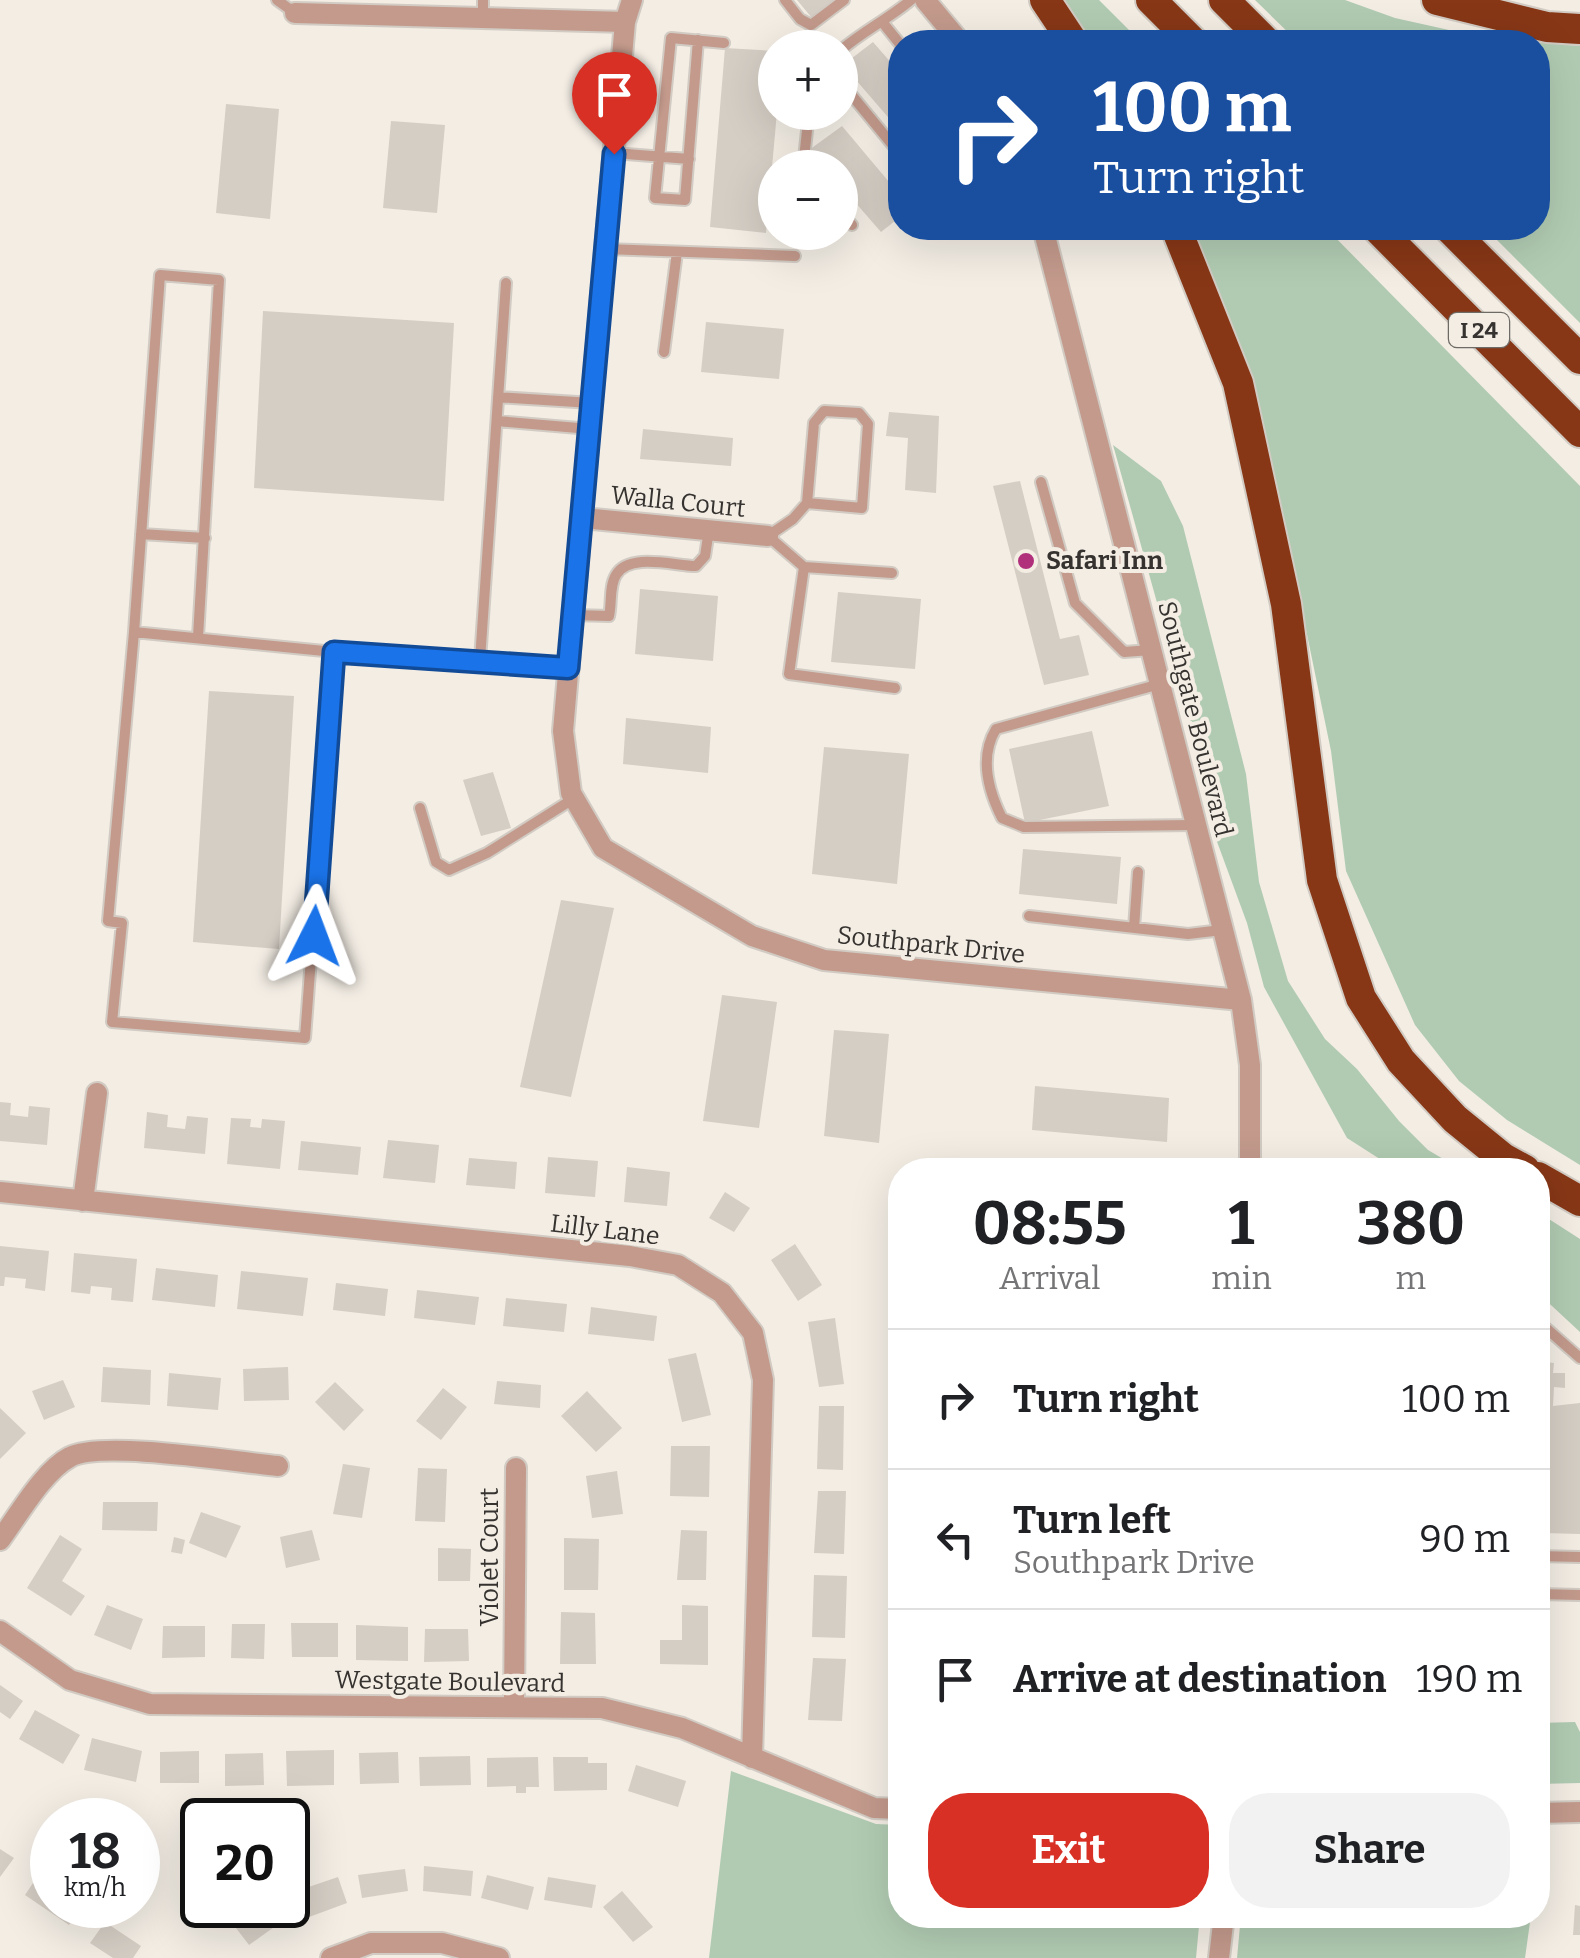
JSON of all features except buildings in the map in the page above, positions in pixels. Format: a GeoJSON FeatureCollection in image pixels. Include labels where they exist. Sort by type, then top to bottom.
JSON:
{"type":"FeatureCollection","features":[{"type":"Feature","properties":{"kind":"highway"},"geometry":{"type":"LineString","coordinates":[[1045,0],[1065,30]]}},
{"type":"Feature","properties":{"kind":"highway"},"geometry":{"type":"LineString","coordinates":[[1151,0],[1181,30]]}},
{"type":"Feature","properties":{"kind":"highway"},"geometry":{"type":"LineString","coordinates":[[1224,0],[1254,30]]}},
{"type":"Feature","properties":{"kind":"highway"},"geometry":{"type":"LineString","coordinates":[[1438,0],[1548,27],[1580,29]]}},
{"type":"Feature","properties":{"kind":"highway"},"geometry":{"type":"LineString","coordinates":[[1181,240],[1238,383],[1286,604],[1322,880],[1350,968],[1361,998],[1401,1060],[1454,1120],[1503,1158]]}},
{"type":"Feature","properties":{"kind":"highway","name":"I 24"},"geometry":{"type":"LineString","coordinates":[[1389,240],[1580,432]]}},
{"type":"Feature","properties":{"kind":"highway","name":"I 24"},"geometry":{"type":"LineString","coordinates":[[1461,240],[1580,360]]}},
{"type":"Feature","properties":{"kind":"highway"},"geometry":{"type":"LineString","coordinates":[[1550,1184],[1580,1201]]}},
{"type":"Feature","properties":{"kind":"street","name":"Southpark Drive"},"geometry":{"type":"LineString","coordinates":[[632,0],[626,22],[562,731],[574,798],[602,848],[752,936],[824,960],[1242,1000]]}},
{"type":"Feature","properties":{"kind":"street"},"geometry":{"type":"LineString","coordinates":[[925,0],[950,30]]}},
{"type":"Feature","properties":{"kind":"street"},"geometry":{"type":"LineString","coordinates":[[295,12],[483,9],[626,22]]}},
{"type":"Feature","properties":{"kind":"street","name":"Southgate Boulevard"},"geometry":{"type":"LineString","coordinates":[[1046,240],[1242,1000],[1250,1066],[1250,1158]]}},
{"type":"Feature","properties":{"kind":"street","name":"Walla Court"},"geometry":{"type":"LineString","coordinates":[[583,518],[768,536]]}},
{"type":"Feature","properties":{"kind":"street"},"geometry":{"type":"LineString","coordinates":[[83,1201],[97,1093]]}},
{"type":"Feature","properties":{"kind":"street","name":"Lilly Lane"},"geometry":{"type":"LineString","coordinates":[[0,1192],[630,1256],[678,1265],[722,1292],[752,1333],[762,1380],[752,1758]]}},
{"type":"Feature","properties":{"kind":"street"},"geometry":{"type":"LineString","coordinates":[[0,1540],[40,1486],[70,1456],[118,1450],[278,1466]]}},
{"type":"Feature","properties":{"kind":"street","name":"Violet Court"},"geometry":{"type":"LineString","coordinates":[[514,1706],[516,1468]]}},
{"type":"Feature","properties":{"kind":"street","name":"Westgate Boulevard"},"geometry":{"type":"LineString","coordinates":[[0,1631],[70,1680],[150,1704],[602,1708],[682,1728],[874,1808],[888,1808]]}},
{"type":"Feature","properties":{"kind":"street"},"geometry":{"type":"LineString","coordinates":[[1550,1812],[1580,1812]]}},
{"type":"Feature","properties":{"kind":"street"},"geometry":{"type":"LineString","coordinates":[[1219,1958],[1222,1928]]}},
{"type":"Feature","properties":{"kind":"street"},"geometry":{"type":"LineString","coordinates":[[331,1958],[370,1943],[442,1943],[499,1958]]}},
{"type":"Feature","properties":{"kind":"lane"},"geometry":{"type":"LineString","coordinates":[[277,0],[295,12]]}},
{"type":"Feature","properties":{"kind":"lane"},"geometry":{"type":"LineString","coordinates":[[785,0],[800,19],[811,25],[844,0]]}},
{"type":"Feature","properties":{"kind":"lane"},"geometry":{"type":"LineString","coordinates":[[858,36],[870,26],[884,23],[911,0]]}},
{"type":"Feature","properties":{"kind":"lane"},"geometry":{"type":"LineString","coordinates":[[884,23],[889,30]]}},
{"type":"Feature","properties":{"kind":"lane"},"geometry":{"type":"LineString","coordinates":[[698,40],[685,200],[655,198],[670,38],[698,40],[724,43]]}},
{"type":"Feature","properties":{"kind":"lane"},"geometry":{"type":"LineString","coordinates":[[858,102],[888,139]]}},
{"type":"Feature","properties":{"kind":"lane"},"geometry":{"type":"LineString","coordinates":[[614,154],[688,159]]}},
{"type":"Feature","properties":{"kind":"lane"},"geometry":{"type":"LineString","coordinates":[[606,250],[795,256]]}},
{"type":"Feature","properties":{"kind":"lane"},"geometry":{"type":"LineString","coordinates":[[664,352],[677,252]]}},
{"type":"Feature","properties":{"kind":"lane"},"geometry":{"type":"LineString","coordinates":[[198,637],[220,280],[160,275],[108,921],[122,923],[112,1022],[305,1038],[334,652]]}},
{"type":"Feature","properties":{"kind":"lane"},"geometry":{"type":"LineString","coordinates":[[480,660],[506,283]]}},
{"type":"Feature","properties":{"kind":"lane"},"geometry":{"type":"LineString","coordinates":[[498,398],[593,403]]}},
{"type":"Feature","properties":{"kind":"lane"},"geometry":{"type":"LineString","coordinates":[[807,503],[862,508],[868,424],[859,413],[824,411],[814,423],[807,503],[793,519],[768,536],[804,567],[892,573]]}},
{"type":"Feature","properties":{"kind":"lane"},"geometry":{"type":"LineString","coordinates":[[497,421],[590,429]]}},
{"type":"Feature","properties":{"kind":"lane"},"geometry":{"type":"LineString","coordinates":[[1041,482],[1075,603],[1124,652],[1152,650]]}},
{"type":"Feature","properties":{"kind":"lane"},"geometry":{"type":"LineString","coordinates":[[574,615],[608,616],[614,578],[622,568],[648,562],[696,566],[705,556],[708,530]]}},
{"type":"Feature","properties":{"kind":"lane"},"geometry":{"type":"LineString","coordinates":[[141,534],[205,538]]}},
{"type":"Feature","properties":{"kind":"lane"},"geometry":{"type":"LineString","coordinates":[[804,567],[789,674],[895,688]]}},
{"type":"Feature","properties":{"kind":"lane"},"geometry":{"type":"LineString","coordinates":[[134,632],[334,652],[568,668]]}},
{"type":"Feature","properties":{"kind":"lane"},"geometry":{"type":"LineString","coordinates":[[1160,684],[996,729],[987,745],[994,802],[1002,818],[1024,826],[1196,826]]}},
{"type":"Feature","properties":{"kind":"lane"},"geometry":{"type":"LineString","coordinates":[[420,808],[436,862],[449,870],[487,853],[574,798]]}},
{"type":"Feature","properties":{"kind":"lane"},"geometry":{"type":"LineString","coordinates":[[1134,928],[1138,872]]}},
{"type":"Feature","properties":{"kind":"lane"},"geometry":{"type":"LineString","coordinates":[[1028,916],[1188,934],[1223,930]]}},
{"type":"Feature","properties":{"kind":"lane"},"geometry":{"type":"LineString","coordinates":[[1550,1332],[1580,1358]]}},
{"type":"Feature","properties":{"kind":"lane"},"geometry":{"type":"LineString","coordinates":[[1550,1556],[1580,1557]]}},
{"type":"Feature","properties":{"kind":"lane"},"geometry":{"type":"LineString","coordinates":[[1550,1594],[1580,1595]]}},
{"type":"Feature","properties":{"kind":"green space"},"geometry":{"type":"Polygon","coordinates":[[[1064,0],[1099,0],[1129,30],[1084,30],[1064,0]]]}},
{"type":"Feature","properties":{"kind":"green space"},"geometry":{"type":"Polygon","coordinates":[[[1255,0],[1345,0],[1395,18],[1449,30],[1286,30],[1255,0]]]}},
{"type":"Feature","properties":{"kind":"green space"},"geometry":{"type":"Polygon","coordinates":[[[1550,43],[1580,46],[1580,323],[1497,240],[1550,240],[1550,43]]]}},
{"type":"Feature","properties":{"kind":"green space"},"geometry":{"type":"Polygon","coordinates":[[[1190,240],[1338,240],[1580,486],[1580,1165],[1507,1120],[1459,1081],[1415,1025],[1346,871],[1331,751],[1283,518],[1190,240]]]}},
{"type":"Feature","properties":{"kind":"green space"},"geometry":{"type":"Polygon","coordinates":[[[1113,445],[1161,481],[1183,526],[1246,774],[1259,882],[1288,981],[1325,1039],[1357,1069],[1399,1121],[1442,1158],[1378,1158],[1347,1138],[1264,987],[1247,923],[1216,839],[1199,753],[1113,445]]]}},
{"type":"Feature","properties":{"kind":"green space"},"geometry":{"type":"Polygon","coordinates":[[[1550,1220],[1580,1239],[1580,1332],[1550,1304],[1550,1220]]]}},
{"type":"Feature","properties":{"kind":"green space"},"geometry":{"type":"Polygon","coordinates":[[[1575,1722],[1580,1732],[1580,1783],[1550,1784],[1550,1723],[1575,1722]]]}},
{"type":"Feature","properties":{"kind":"green space"},"geometry":{"type":"Polygon","coordinates":[[[731,1771],[876,1824],[888,1824],[888,1928],[1199,1928],[1196,1958],[709,1958],[731,1771]]]}},
{"type":"Feature","properties":{"kind":"green space"},"geometry":{"type":"Polygon","coordinates":[[[1240,1928],[1529,1928],[1525,1958],[1237,1958],[1240,1928]]]}},
{"type":"Feature","properties":{"kind":"place","name":"Safari Inn"},"geometry":{"type":"Point","coordinates":[1026,561]}},
{"type":"Feature","properties":{"kind":"route"},"geometry":{"type":"LineString","coordinates":[[314,936],[334,652],[568,668],[614,154]]}}]}
